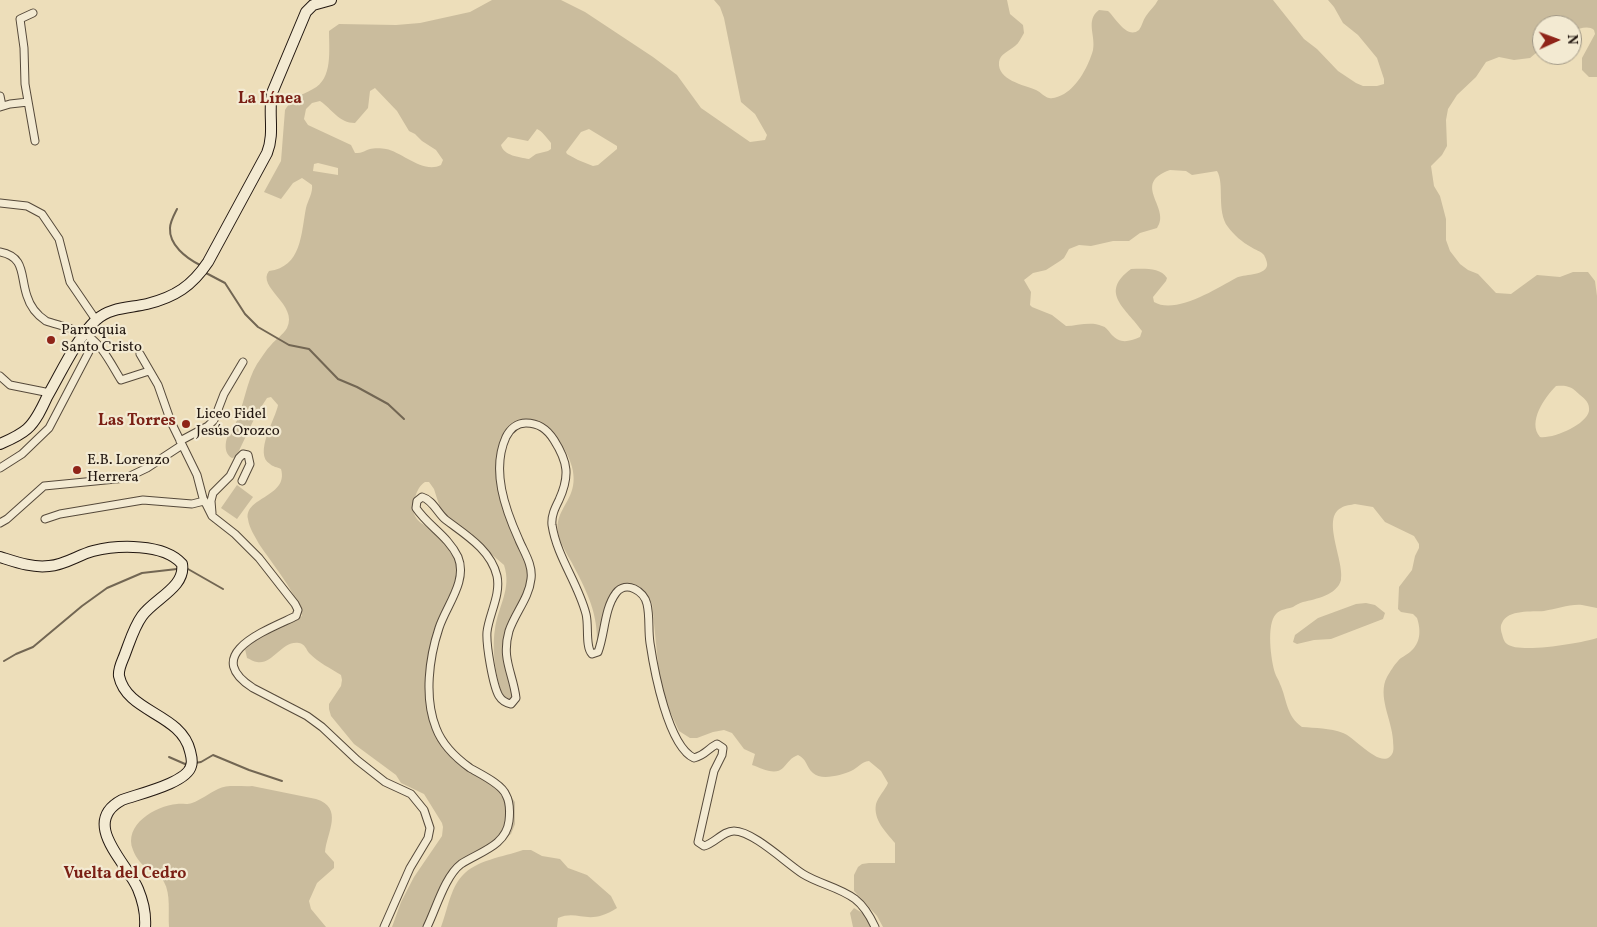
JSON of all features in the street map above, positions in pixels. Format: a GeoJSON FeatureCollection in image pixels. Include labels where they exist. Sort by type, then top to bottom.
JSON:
{"type":"FeatureCollection","features":[{"type":"Feature","properties":{"kind":"main road"},"geometry":{"type":"LineString","coordinates":[[0,444],[26,429],[41,408],[75,348],[96,320],[112,311],[147,304],[171,296],[199,276],[271,145],[272,93],[306,12],[314,5],[332,0]]}},
{"type":"Feature","properties":{"kind":"main road"},"geometry":{"type":"LineString","coordinates":[[0,557],[36,566],[51,566],[93,552],[139,547],[172,556],[182,564],[182,572],[177,583],[144,614],[137,624],[119,672],[122,683],[131,696],[172,724],[181,733],[189,745],[192,761],[188,772],[178,780],[115,804],[107,814],[105,821],[112,849],[138,889],[144,912],[145,927]]}},
{"type":"Feature","properties":{"kind":"street"},"geometry":{"type":"LineString","coordinates":[[33,13],[20,19],[28,102],[35,141]]}},
{"type":"Feature","properties":{"kind":"street"},"geometry":{"type":"LineString","coordinates":[[0,96],[1,106],[28,102]]}},
{"type":"Feature","properties":{"kind":"street"},"geometry":{"type":"LineString","coordinates":[[0,202],[26,206],[42,214],[58,237],[70,282],[96,320]]}},
{"type":"Feature","properties":{"kind":"street"},"geometry":{"type":"LineString","coordinates":[[0,252],[8,254],[17,261],[22,274],[26,296],[40,317],[46,321],[84,334],[101,349],[121,380],[149,371]]}},
{"type":"Feature","properties":{"kind":"street"},"geometry":{"type":"LineString","coordinates":[[0,468],[22,454],[42,436],[54,420],[74,377],[94,342]]}},
{"type":"Feature","properties":{"kind":"street"},"geometry":{"type":"LineString","coordinates":[[140,354],[160,390],[171,422],[197,475],[204,501],[212,516],[235,534],[259,558],[298,610],[296,616],[247,642],[235,652],[233,661],[238,676],[253,688],[307,716],[385,782],[411,794],[424,810],[429,821],[428,838],[410,868],[384,927]]}},
{"type":"Feature","properties":{"kind":"street"},"geometry":{"type":"LineString","coordinates":[[0,523],[44,486],[126,478],[147,468],[214,420],[224,394],[243,362]]}},
{"type":"Feature","properties":{"kind":"street"},"geometry":{"type":"LineString","coordinates":[[0,376],[10,384],[50,393]]}},
{"type":"Feature","properties":{"kind":"street"},"geometry":{"type":"LineString","coordinates":[[427,927],[451,874],[460,865],[498,842],[506,832],[509,807],[506,793],[453,753],[444,743],[436,729],[430,698],[433,653],[439,627],[454,596],[459,579],[459,562],[445,538],[423,518],[416,508],[417,500],[422,497],[427,498],[444,518],[478,544],[492,562],[498,583],[487,632],[488,648],[498,696],[506,703],[511,704],[516,698],[507,664],[506,650],[509,633],[527,596],[531,579],[529,562],[508,515],[502,487],[500,459],[508,433],[512,428],[522,423],[534,423],[541,426],[550,434],[565,461],[566,480],[555,507],[552,526],[558,548],[584,606],[588,623],[589,652],[592,654],[598,652],[615,594],[620,589],[626,587],[635,588],[640,592],[647,604],[649,641],[659,690],[678,741],[684,751],[694,758],[704,756],[711,746],[717,744],[722,748],[722,755],[714,771],[698,842],[704,846],[712,844],[726,833],[734,831],[747,834],[803,874],[816,881],[845,891],[858,900],[870,916],[875,927]]}},
{"type":"Feature","properties":{"kind":"street"},"geometry":{"type":"LineString","coordinates":[[0,463],[22,454]]}},
{"type":"Feature","properties":{"kind":"street"},"geometry":{"type":"LineString","coordinates":[[212,516],[211,501],[213,493],[230,476],[243,454],[250,458],[250,464],[242,482]]}},
{"type":"Feature","properties":{"kind":"street"},"geometry":{"type":"LineString","coordinates":[[45,519],[60,514],[143,500],[192,504],[204,501]]}},
{"type":"Feature","properties":{"kind":"shaded area"},"geometry":{"type":"Polygon","coordinates":[[[492,0],[561,0],[585,12],[677,75],[701,108],[750,142],[765,140],[767,135],[755,114],[741,102],[724,18],[720,7],[714,0],[1007,0],[1010,14],[1023,25],[1024,33],[1016,45],[1001,57],[999,62],[1002,73],[1018,84],[1036,90],[1046,97],[1055,98],[1074,86],[1089,62],[1094,45],[1092,23],[1095,14],[1099,10],[1108,11],[1126,30],[1135,32],[1139,30],[1158,0],[1273,0],[1304,39],[1317,49],[1338,71],[1363,86],[1377,86],[1384,84],[1384,79],[1377,58],[1358,35],[1343,23],[1328,0],[1597,0],[1597,77],[1589,77],[1582,70],[1582,58],[1595,34],[1592,29],[1582,28],[1582,15],[1532,15],[1532,56],[1514,60],[1499,57],[1486,62],[1476,77],[1457,95],[1448,109],[1446,120],[1447,146],[1442,155],[1431,166],[1434,186],[1440,196],[1446,219],[1446,240],[1450,251],[1460,264],[1478,274],[1496,293],[1511,294],[1537,275],[1560,277],[1573,272],[1588,272],[1595,281],[1597,296],[1597,608],[1577,605],[1544,611],[1515,613],[1509,615],[1501,624],[1501,631],[1507,644],[1524,648],[1551,647],[1597,638],[1597,927],[883,927],[877,916],[854,891],[854,875],[862,864],[895,863],[895,843],[876,815],[877,801],[888,783],[881,771],[869,761],[842,774],[821,777],[813,773],[798,755],[780,770],[768,771],[752,765],[755,754],[744,749],[732,733],[724,730],[697,738],[690,738],[679,731],[667,705],[659,674],[652,603],[644,593],[633,587],[618,593],[598,641],[597,639],[593,609],[562,544],[557,527],[559,516],[573,486],[574,478],[571,463],[555,437],[528,423],[509,431],[499,480],[533,574],[504,643],[517,698],[517,704],[513,708],[506,705],[494,658],[495,629],[506,582],[504,565],[441,511],[434,489],[429,482],[425,482],[418,489],[413,507],[416,518],[444,539],[461,565],[441,627],[431,675],[434,726],[440,744],[453,760],[512,798],[515,802],[515,824],[511,834],[475,855],[453,871],[428,927],[392,927],[401,902],[414,877],[442,836],[442,823],[424,794],[401,783],[396,775],[354,744],[331,716],[329,704],[341,686],[341,675],[317,660],[299,643],[288,645],[263,662],[256,662],[247,658],[245,649],[254,641],[302,616],[296,599],[259,544],[248,519],[249,512],[253,506],[279,486],[282,478],[281,469],[270,464],[265,459],[264,452],[267,436],[278,405],[271,397],[267,398],[256,415],[236,457],[232,458],[228,455],[226,444],[227,437],[238,418],[253,371],[267,349],[287,328],[289,320],[283,304],[272,290],[267,277],[269,271],[280,268],[294,256],[301,238],[312,185],[302,178],[293,183],[281,199],[264,192],[281,161],[285,110],[294,99],[313,89],[324,78],[329,55],[329,31],[339,24],[396,25],[420,23],[470,12],[492,0]],[[375,88],[370,91],[368,108],[355,123],[344,121],[320,101],[312,103],[306,109],[304,119],[308,125],[351,145],[355,153],[378,148],[392,151],[427,167],[441,165],[443,160],[436,150],[409,131],[397,111],[375,88]],[[537,129],[528,141],[508,137],[501,145],[505,152],[509,154],[529,159],[536,154],[551,149],[551,143],[537,129]],[[589,129],[581,132],[566,152],[578,160],[593,166],[598,165],[617,149],[617,146],[589,129]],[[318,163],[314,164],[313,171],[338,175],[338,168],[318,163]],[[1170,170],[1153,182],[1152,189],[1160,212],[1157,228],[1140,233],[1129,241],[1113,241],[1091,246],[1079,245],[1069,249],[1060,261],[1046,270],[1033,273],[1024,280],[1031,292],[1030,305],[1032,307],[1052,315],[1066,326],[1089,324],[1103,326],[1114,337],[1121,341],[1128,341],[1140,337],[1142,331],[1118,301],[1116,293],[1121,278],[1131,269],[1151,269],[1164,274],[1167,278],[1166,281],[1153,297],[1154,302],[1163,305],[1173,305],[1195,299],[1236,278],[1262,272],[1265,269],[1267,263],[1264,255],[1238,238],[1224,221],[1217,171],[1192,175],[1186,171],[1170,170]],[[1556,386],[1543,403],[1536,417],[1535,424],[1540,437],[1553,436],[1576,426],[1587,416],[1589,411],[1588,403],[1575,390],[1570,387],[1556,386]],[[1355,504],[1341,508],[1335,513],[1333,521],[1341,572],[1339,585],[1325,596],[1300,603],[1276,614],[1271,626],[1271,652],[1275,674],[1290,713],[1297,723],[1302,727],[1328,729],[1343,733],[1369,752],[1383,759],[1389,758],[1393,752],[1392,732],[1384,700],[1384,684],[1399,660],[1414,648],[1419,636],[1417,618],[1413,614],[1401,612],[1398,609],[1399,587],[1412,570],[1419,544],[1414,536],[1385,522],[1373,507],[1355,504]]]}},
{"type":"Feature","properties":{"kind":"shaded area"},"geometry":{"type":"Polygon","coordinates":[[[237,485],[253,497],[237,519],[221,508],[237,485]]]}},
{"type":"Feature","properties":{"kind":"shaded area"},"geometry":{"type":"Polygon","coordinates":[[[1366,603],[1375,605],[1385,613],[1383,619],[1331,639],[1297,644],[1293,642],[1295,635],[1318,618],[1356,604],[1366,603]]]}},
{"type":"Feature","properties":{"kind":"shaded area"},"geometry":{"type":"Polygon","coordinates":[[[252,786],[316,799],[325,803],[330,808],[332,821],[325,852],[334,862],[334,868],[317,883],[309,901],[311,909],[326,927],[169,927],[168,898],[164,882],[142,864],[133,850],[131,841],[137,825],[143,818],[159,809],[177,804],[192,803],[222,787],[252,786]]]}},
{"type":"Feature","properties":{"kind":"shaded area"},"geometry":{"type":"Polygon","coordinates":[[[523,850],[531,850],[542,856],[560,859],[568,868],[587,875],[611,896],[617,908],[607,914],[598,916],[572,915],[558,918],[557,927],[441,927],[452,894],[462,876],[482,863],[523,850]]]}},
{"type":"Feature","properties":{"kind":"shaded area"},"geometry":{"type":"Polygon","coordinates":[[[854,908],[864,914],[873,927],[853,927],[850,913],[854,908]]]}},
{"type":"Feature","properties":{"kind":"waterway"},"geometry":{"type":"LineString","coordinates":[[177,209],[170,226],[172,240],[184,255],[200,265]]}},
{"type":"Feature","properties":{"kind":"waterway"},"geometry":{"type":"LineString","coordinates":[[206,273],[225,283],[245,314],[258,327],[289,345],[309,349],[338,379],[388,404],[404,419]]}},
{"type":"Feature","properties":{"kind":"waterway"},"geometry":{"type":"LineString","coordinates":[[4,661],[33,647],[82,606],[107,588],[142,573],[177,569]]}},
{"type":"Feature","properties":{"kind":"waterway"},"geometry":{"type":"LineString","coordinates":[[188,569],[223,589]]}},
{"type":"Feature","properties":{"kind":"waterway"},"geometry":{"type":"LineString","coordinates":[[195,763],[201,762],[213,755],[282,781]]}},
{"type":"Feature","properties":{"kind":"waterway"},"geometry":{"type":"LineString","coordinates":[[169,757],[185,764],[188,763]]}},
{"type":"Feature","properties":{"kind":"place","name":"Parroquia Santo Cristo"},"geometry":{"type":"Point","coordinates":[51,340]}},
{"type":"Feature","properties":{"kind":"place","name":"Liceo Fidel Jesús Orozco"},"geometry":{"type":"Point","coordinates":[186,424]}},
{"type":"Feature","properties":{"kind":"place","name":"E.B. Lorenzo Herrera"},"geometry":{"type":"Point","coordinates":[77,470]}},
{"type":"Feature","properties":{"kind":"district","name":"La Línea"},"geometry":{"type":"Point","coordinates":[270,100]}},
{"type":"Feature","properties":{"kind":"district","name":"Las Torres"},"geometry":{"type":"Point","coordinates":[137,422]}},
{"type":"Feature","properties":{"kind":"district","name":"Vuelta del Cedro"},"geometry":{"type":"Point","coordinates":[125,875]}}]}
